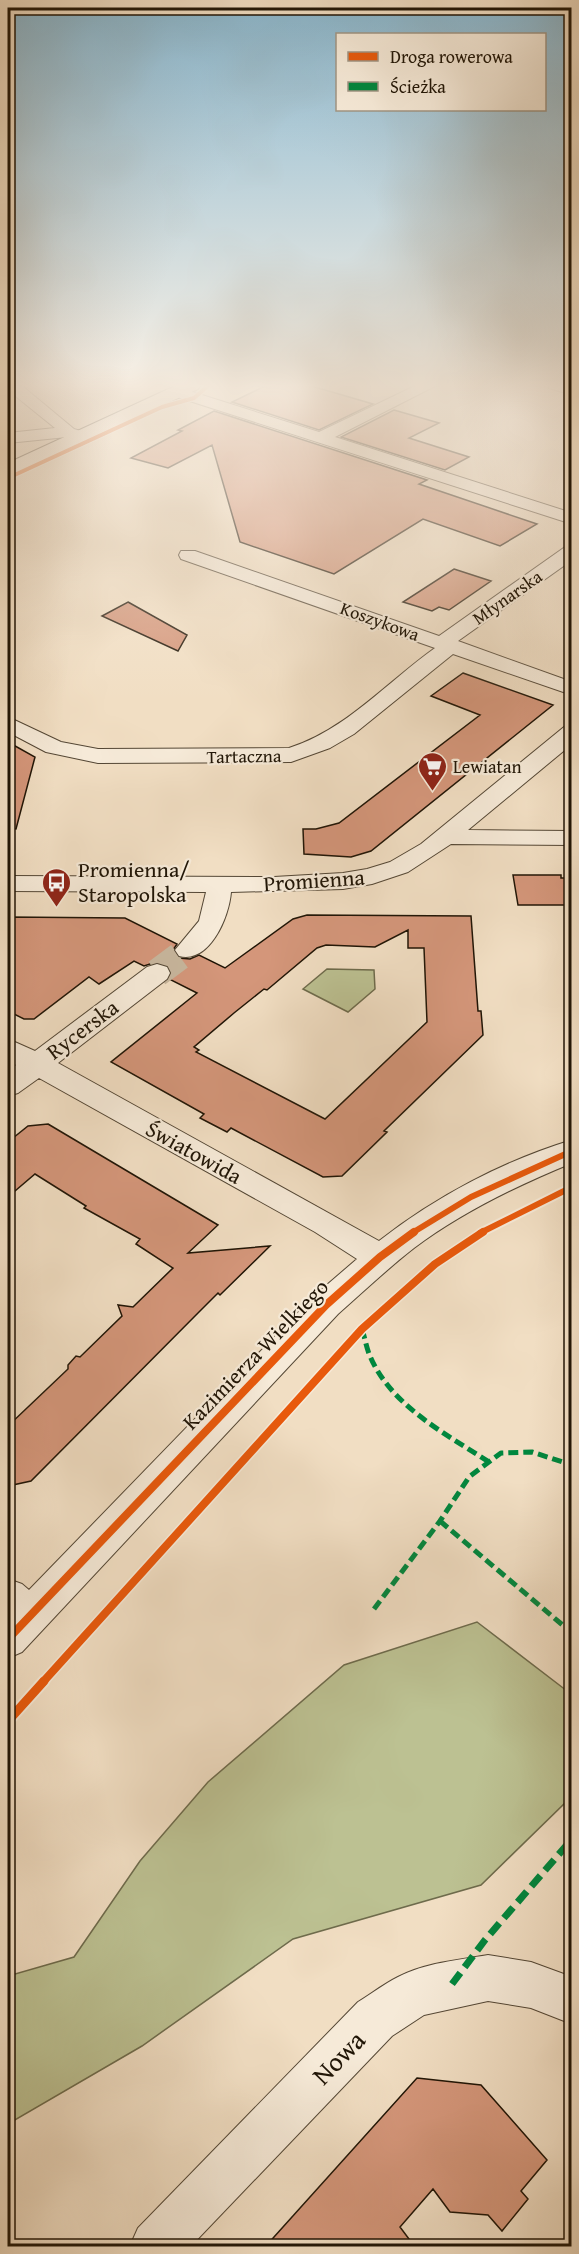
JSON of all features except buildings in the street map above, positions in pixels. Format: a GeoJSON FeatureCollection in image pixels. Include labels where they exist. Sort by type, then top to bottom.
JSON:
{"type":"FeatureCollection","features":[{"type":"Feature","properties":{"kind":"street"},"geometry":{"type":"LineString","coordinates":[[482,490],[572,519]]}},
{"type":"Feature","properties":{"kind":"street","name":"Młynarska"},"geometry":{"type":"LineString","coordinates":[[446,644],[572,551]]}},
{"type":"Feature","properties":{"kind":"street","name":"Koszykowa"},"geometry":{"type":"LineString","coordinates":[[188,555],[572,688]]}},
{"type":"Feature","properties":{"kind":"street","name":"Tartaczna"},"geometry":{"type":"LineString","coordinates":[[8,724],[54,747],[98,756],[291,755],[311,749],[341,735],[446,644]]}},
{"type":"Feature","properties":{"kind":"street","name":"Promienna"},"geometry":{"type":"LineString","coordinates":[[8,884],[327,883],[365,878],[411,861],[446,837],[572,732]]}},
{"type":"Feature","properties":{"kind":"street"},"geometry":{"type":"LineString","coordinates":[[446,837],[572,838]]}},
{"type":"Feature","properties":{"kind":"street"},"geometry":{"type":"LineString","coordinates":[[188,950],[211,925],[217,912],[219,884]]}},
{"type":"Feature","properties":{"kind":"street","name":"Rycerska"},"geometry":{"type":"LineString","coordinates":[[8,1086],[156,973]]}},
{"type":"Feature","properties":{"kind":"street","name":"Światowida"},"geometry":{"type":"LineString","coordinates":[[8,1048],[326,1224],[380,1257]]}},
{"type":"Feature","properties":{"kind":"street","name":"Kazimierza Wielkiego"},"geometry":{"type":"LineString","coordinates":[[15,1617],[326,1305],[380,1257],[416,1230],[481,1191],[572,1151]]}},
{"type":"Feature","properties":{"kind":"street","name":"Nowa"},"geometry":{"type":"LineString","coordinates":[[156,2247],[375,2019],[413,1994],[446,1984],[488,1978],[531,1985],[572,2001]]}},
{"type":"Feature","properties":{"kind":"green space"},"geometry":{"type":"Polygon","coordinates":[[[327,969],[374,970],[375,989],[348,1012],[303,989],[327,969]]]}},
{"type":"Feature","properties":{"kind":"green space"},"geometry":{"type":"Polygon","coordinates":[[[477,1622],[571,1694],[572,1789],[570,1798],[481,1885],[293,1939],[142,2046],[8,2124],[8,1976],[74,1957],[140,1861],[208,1782],[344,1665],[477,1622]]]}},
{"type":"Feature","properties":{"kind":"tunnel"},"geometry":{"type":"LineString","coordinates":[[157,973],[188,950]]}},
{"type":"Feature","properties":{"kind":"marked path"},"geometry":{"type":"LineString","coordinates":[[362,1329],[370,1356],[379,1373],[406,1404],[438,1429],[489,1462]]}},
{"type":"Feature","properties":{"kind":"marked path"},"geometry":{"type":"LineString","coordinates":[[374,1609],[440,1521],[469,1477],[501,1453],[532,1452],[572,1465]]}},
{"type":"Feature","properties":{"kind":"marked path"},"geometry":{"type":"LineString","coordinates":[[440,1521],[572,1633]]}},
{"type":"Feature","properties":{"kind":"marked path"},"geometry":{"type":"LineString","coordinates":[[452,1984],[485,1940],[572,1839]]}},
{"type":"Feature","properties":{"kind":"cycle path"},"geometry":{"type":"LineString","coordinates":[[8,1639],[326,1305],[369,1266],[403,1239],[452,1207],[511,1177],[572,1151]]}},
{"type":"Feature","properties":{"kind":"cycle path"},"geometry":{"type":"LineString","coordinates":[[8,1721],[362,1329],[422,1274],[461,1245],[515,1214],[572,1187]]}},
{"type":"Feature","properties":{"kind":"place","name":"Lewiatan"},"geometry":{"type":"Point","coordinates":[432,792]}},
{"type":"Feature","properties":{"kind":"place","name":"Promienna/ Staropolska"},"geometry":{"type":"Point","coordinates":[57,908]}}]}
